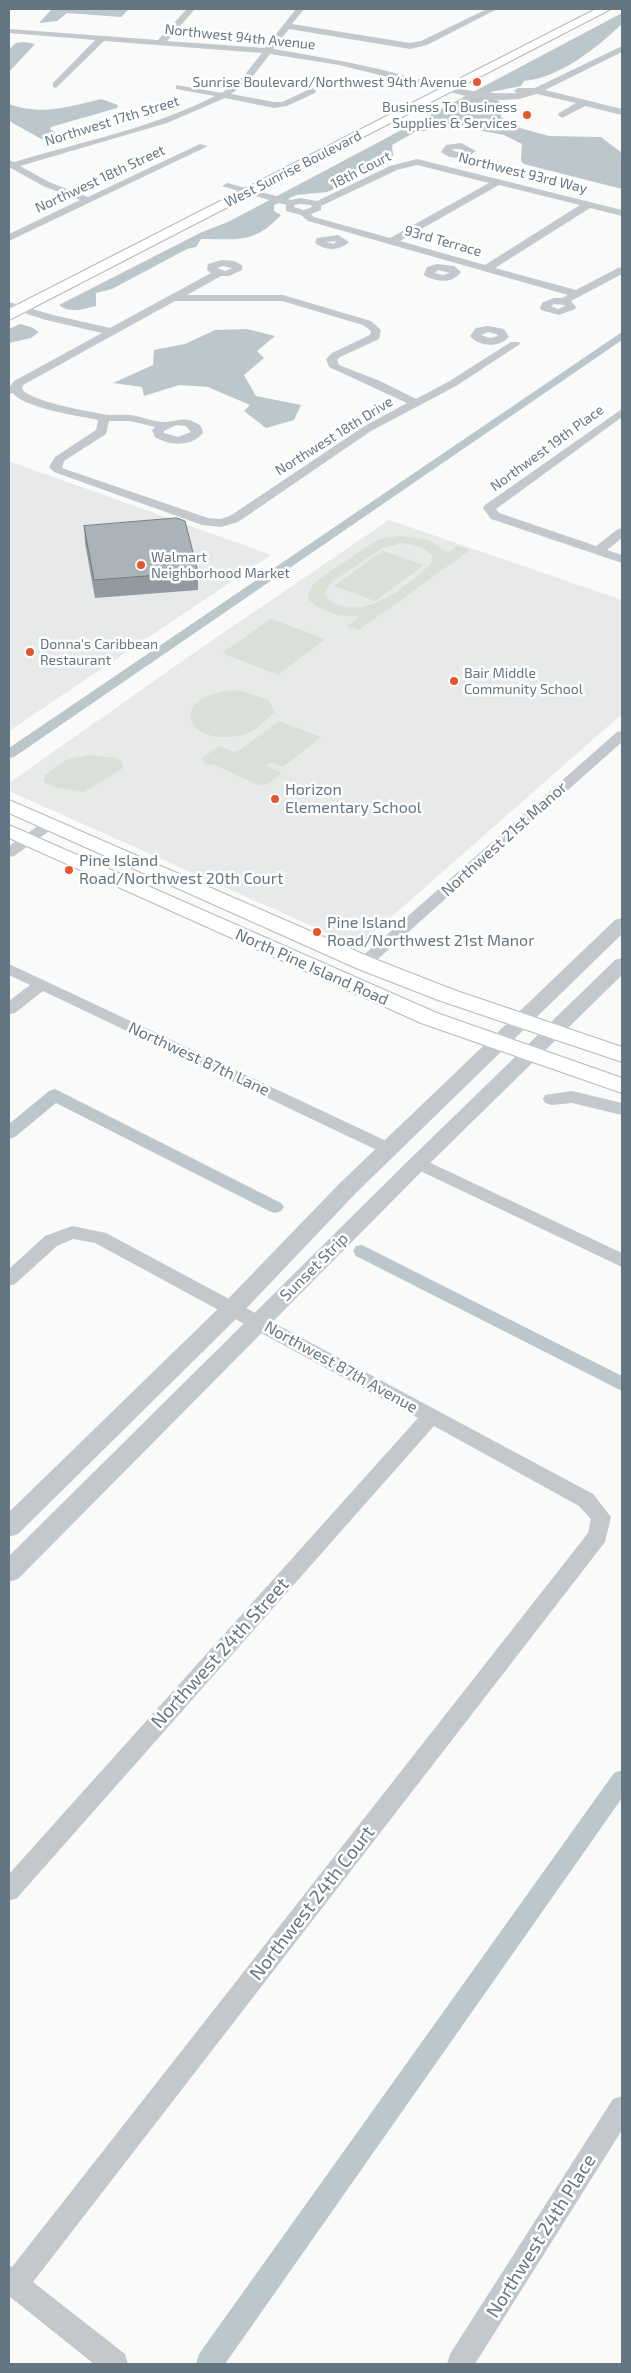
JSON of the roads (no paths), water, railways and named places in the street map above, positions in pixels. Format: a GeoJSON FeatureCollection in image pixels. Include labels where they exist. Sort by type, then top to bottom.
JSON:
{"type":"FeatureCollection","features":[{"type":"Feature","properties":{"kind":"highway","name":"West Sunrise Boulevard"},"geometry":{"type":"LineString","coordinates":[[114,244],[582,9]]}},
{"type":"Feature","properties":{"kind":"highway","name":"West Sunrise Boulevard"},"geometry":{"type":"LineString","coordinates":[[13,304],[248,192],[604,9]]}},
{"type":"Feature","properties":{"kind":"highway"},"geometry":{"type":"LineString","coordinates":[[35,284],[79,262]]}},
{"type":"Feature","properties":{"kind":"main road","name":"North Pine Island Road"},"geometry":{"type":"LineString","coordinates":[[9,806],[364,963],[523,1022],[622,1055]]}},
{"type":"Feature","properties":{"kind":"main road","name":"North Pine Island Road"},"geometry":{"type":"LineString","coordinates":[[18,835],[429,1018],[622,1086]]}},
{"type":"Feature","properties":{"kind":"street"},"geometry":{"type":"LineString","coordinates":[[160,43],[192,9]]}},
{"type":"Feature","properties":{"kind":"street","name":"Northwest 17th Street"},"geometry":{"type":"LineString","coordinates":[[10,165],[164,121],[223,96],[246,79],[300,9]]}},
{"type":"Feature","properties":{"kind":"street"},"geometry":{"type":"LineString","coordinates":[[287,26],[410,46],[424,43],[493,9]]}},
{"type":"Feature","properties":{"kind":"street","name":"Northwest 94th Avenue"},"geometry":{"type":"LineString","coordinates":[[9,31],[268,51],[339,62],[466,93],[500,97],[519,96],[532,91],[622,112]]}},
{"type":"Feature","properties":{"kind":"street"},"geometry":{"type":"LineString","coordinates":[[56,85],[102,38]]}},
{"type":"Feature","properties":{"kind":"street"},"geometry":{"type":"LineString","coordinates":[[532,91],[622,49]]}},
{"type":"Feature","properties":{"kind":"street"},"geometry":{"type":"LineString","coordinates":[[179,87],[274,105],[284,104],[312,91]]}},
{"type":"Feature","properties":{"kind":"street"},"geometry":{"type":"LineString","coordinates":[[562,114],[583,103]]}},
{"type":"Feature","properties":{"kind":"street","name":"Northwest 18th Street"},"geometry":{"type":"LineString","coordinates":[[9,238],[203,146]]}},
{"type":"Feature","properties":{"kind":"street"},"geometry":{"type":"LineString","coordinates":[[434,164],[453,155]]}},
{"type":"Feature","properties":{"kind":"street","name":"Northwest 93rd Way"},"geometry":{"type":"LineString","coordinates":[[417,162],[434,164],[622,213]]}},
{"type":"Feature","properties":{"kind":"street","name":"18th Court"},"geometry":{"type":"LineString","coordinates":[[317,204],[338,198],[404,163],[417,162]]}},
{"type":"Feature","properties":{"kind":"street"},"geometry":{"type":"LineString","coordinates":[[10,165],[46,184],[88,200]]}},
{"type":"Feature","properties":{"kind":"street"},"geometry":{"type":"LineString","coordinates":[[392,241],[499,181]]}},
{"type":"Feature","properties":{"kind":"street"},"geometry":{"type":"LineString","coordinates":[[227,186],[288,203],[305,201],[317,204],[317,210],[304,213]]}},
{"type":"Feature","properties":{"kind":"street","name":"93rd Terrace"},"geometry":{"type":"LineString","coordinates":[[288,203],[288,207],[291,210],[304,213],[311,219],[577,294]]}},
{"type":"Feature","properties":{"kind":"street"},"geometry":{"type":"LineString","coordinates":[[487,268],[589,204]]}},
{"type":"Feature","properties":{"kind":"street"},"geometry":{"type":"LineString","coordinates":[[338,238],[352,230]]}},
{"type":"Feature","properties":{"kind":"street"},"geometry":{"type":"LineString","coordinates":[[450,268],[461,261]]}},
{"type":"Feature","properties":{"kind":"street"},"geometry":{"type":"LineString","coordinates":[[563,301],[622,270]]}},
{"type":"Feature","properties":{"kind":"street"},"geometry":{"type":"LineString","coordinates":[[164,425],[130,418],[104,418],[33,401],[12,390],[18,383],[220,273]]}},
{"type":"Feature","properties":{"kind":"street"},"geometry":{"type":"LineString","coordinates":[[175,298],[283,298],[367,323],[376,330],[375,337],[336,355],[331,359],[331,363],[334,367],[376,383],[416,403]]}},
{"type":"Feature","properties":{"kind":"street"},"geometry":{"type":"LineString","coordinates":[[13,304],[50,318],[112,332]]}},
{"type":"Feature","properties":{"kind":"street","name":"Northwest 18th Drive"},"geometry":{"type":"LineString","coordinates":[[104,418],[102,432],[59,459],[55,467],[58,470],[206,522],[221,523],[234,519],[367,429],[452,384],[515,344],[502,338]]}},
{"type":"Feature","properties":{"kind":"street","name":"Northwest 19th Place"},"geometry":{"type":"LineString","coordinates":[[598,551],[495,516],[489,508],[622,412]]}},
{"type":"Feature","properties":{"kind":"street"},"geometry":{"type":"LineString","coordinates":[[598,551],[622,532]]}},
{"type":"Feature","properties":{"kind":"street"},"geometry":{"type":"LineString","coordinates":[[598,551],[622,559]]}},
{"type":"Feature","properties":{"kind":"street","name":"Northwest 21st Manor"},"geometry":{"type":"LineString","coordinates":[[364,963],[622,735]]}},
{"type":"Feature","properties":{"kind":"street"},"geometry":{"type":"LineString","coordinates":[[9,853],[18,835],[50,824]]}},
{"type":"Feature","properties":{"kind":"street","name":"Sunset Strip"},"geometry":{"type":"LineString","coordinates":[[9,1527],[233,1308],[389,1148],[523,1022],[622,924]]}},
{"type":"Feature","properties":{"kind":"street","name":"Sunset Strip"},"geometry":{"type":"LineString","coordinates":[[9,1572],[418,1163],[531,1055],[622,964]]}},
{"type":"Feature","properties":{"kind":"street","name":"Northwest 87th Lane"},"geometry":{"type":"LineString","coordinates":[[9,969],[389,1148]]}},
{"type":"Feature","properties":{"kind":"street"},"geometry":{"type":"LineString","coordinates":[[9,1009],[41,984]]}},
{"type":"Feature","properties":{"kind":"street"},"geometry":{"type":"LineString","coordinates":[[551,1099],[572,1097],[622,1109]]}},
{"type":"Feature","properties":{"kind":"street"},"geometry":{"type":"LineString","coordinates":[[418,1163],[622,1261]]}},
{"type":"Feature","properties":{"kind":"street","name":"Northwest 87th Avenue"},"geometry":{"type":"LineString","coordinates":[[9,1279],[51,1241],[72,1232],[100,1238],[259,1322],[586,1500],[601,1517]]}},
{"type":"Feature","properties":{"kind":"street","name":"Northwest 24th Street"},"geometry":{"type":"LineString","coordinates":[[9,1890],[431,1416]]}},
{"type":"Feature","properties":{"kind":"street","name":"Northwest 24th Court"},"geometry":{"type":"LineString","coordinates":[[12,2282],[598,1536],[601,1517]]}},
{"type":"Feature","properties":{"kind":"street","name":"Northwest 24th Place"},"geometry":{"type":"LineString","coordinates":[[460,2364],[622,2108]]}},
{"type":"Feature","properties":{"kind":"street"},"geometry":{"type":"LineString","coordinates":[[12,2282],[116,2364]]}},
{"type":"Feature","properties":{"kind":"waterway"},"geometry":{"type":"LineString","coordinates":[[9,754],[622,335]]}},
{"type":"Feature","properties":{"kind":"waterway"},"geometry":{"type":"LineString","coordinates":[[9,1133],[55,1095],[275,1207]]}},
{"type":"Feature","properties":{"kind":"waterway"},"geometry":{"type":"LineString","coordinates":[[362,1251],[622,1384]]}},
{"type":"Feature","properties":{"kind":"waterway"},"geometry":{"type":"LineString","coordinates":[[209,2364],[622,1780]]}},
{"type":"Feature","properties":{"kind":"place","name":"Sunrise Boulevard/Northwest 94th Avenue"},"geometry":{"type":"Point","coordinates":[477,82]}},
{"type":"Feature","properties":{"kind":"place","name":"Business To Business Supplies & Services"},"geometry":{"type":"Point","coordinates":[527,115]}},
{"type":"Feature","properties":{"kind":"place","name":"Walmart Neighborhood Market"},"geometry":{"type":"Point","coordinates":[141,565]}},
{"type":"Feature","properties":{"kind":"place","name":"Donna's Caribbean Restaurant"},"geometry":{"type":"Point","coordinates":[30,652]}},
{"type":"Feature","properties":{"kind":"place","name":"Bair Middle Community School"},"geometry":{"type":"Point","coordinates":[454,681]}},
{"type":"Feature","properties":{"kind":"place","name":"Horizon Elementary School"},"geometry":{"type":"Point","coordinates":[275,799]}},
{"type":"Feature","properties":{"kind":"place","name":"Pine Island Road/Northwest 20th Court"},"geometry":{"type":"Point","coordinates":[69,870]}},
{"type":"Feature","properties":{"kind":"place","name":"Pine Island Road/Northwest 21st Manor"},"geometry":{"type":"Point","coordinates":[317,932]}}]}
